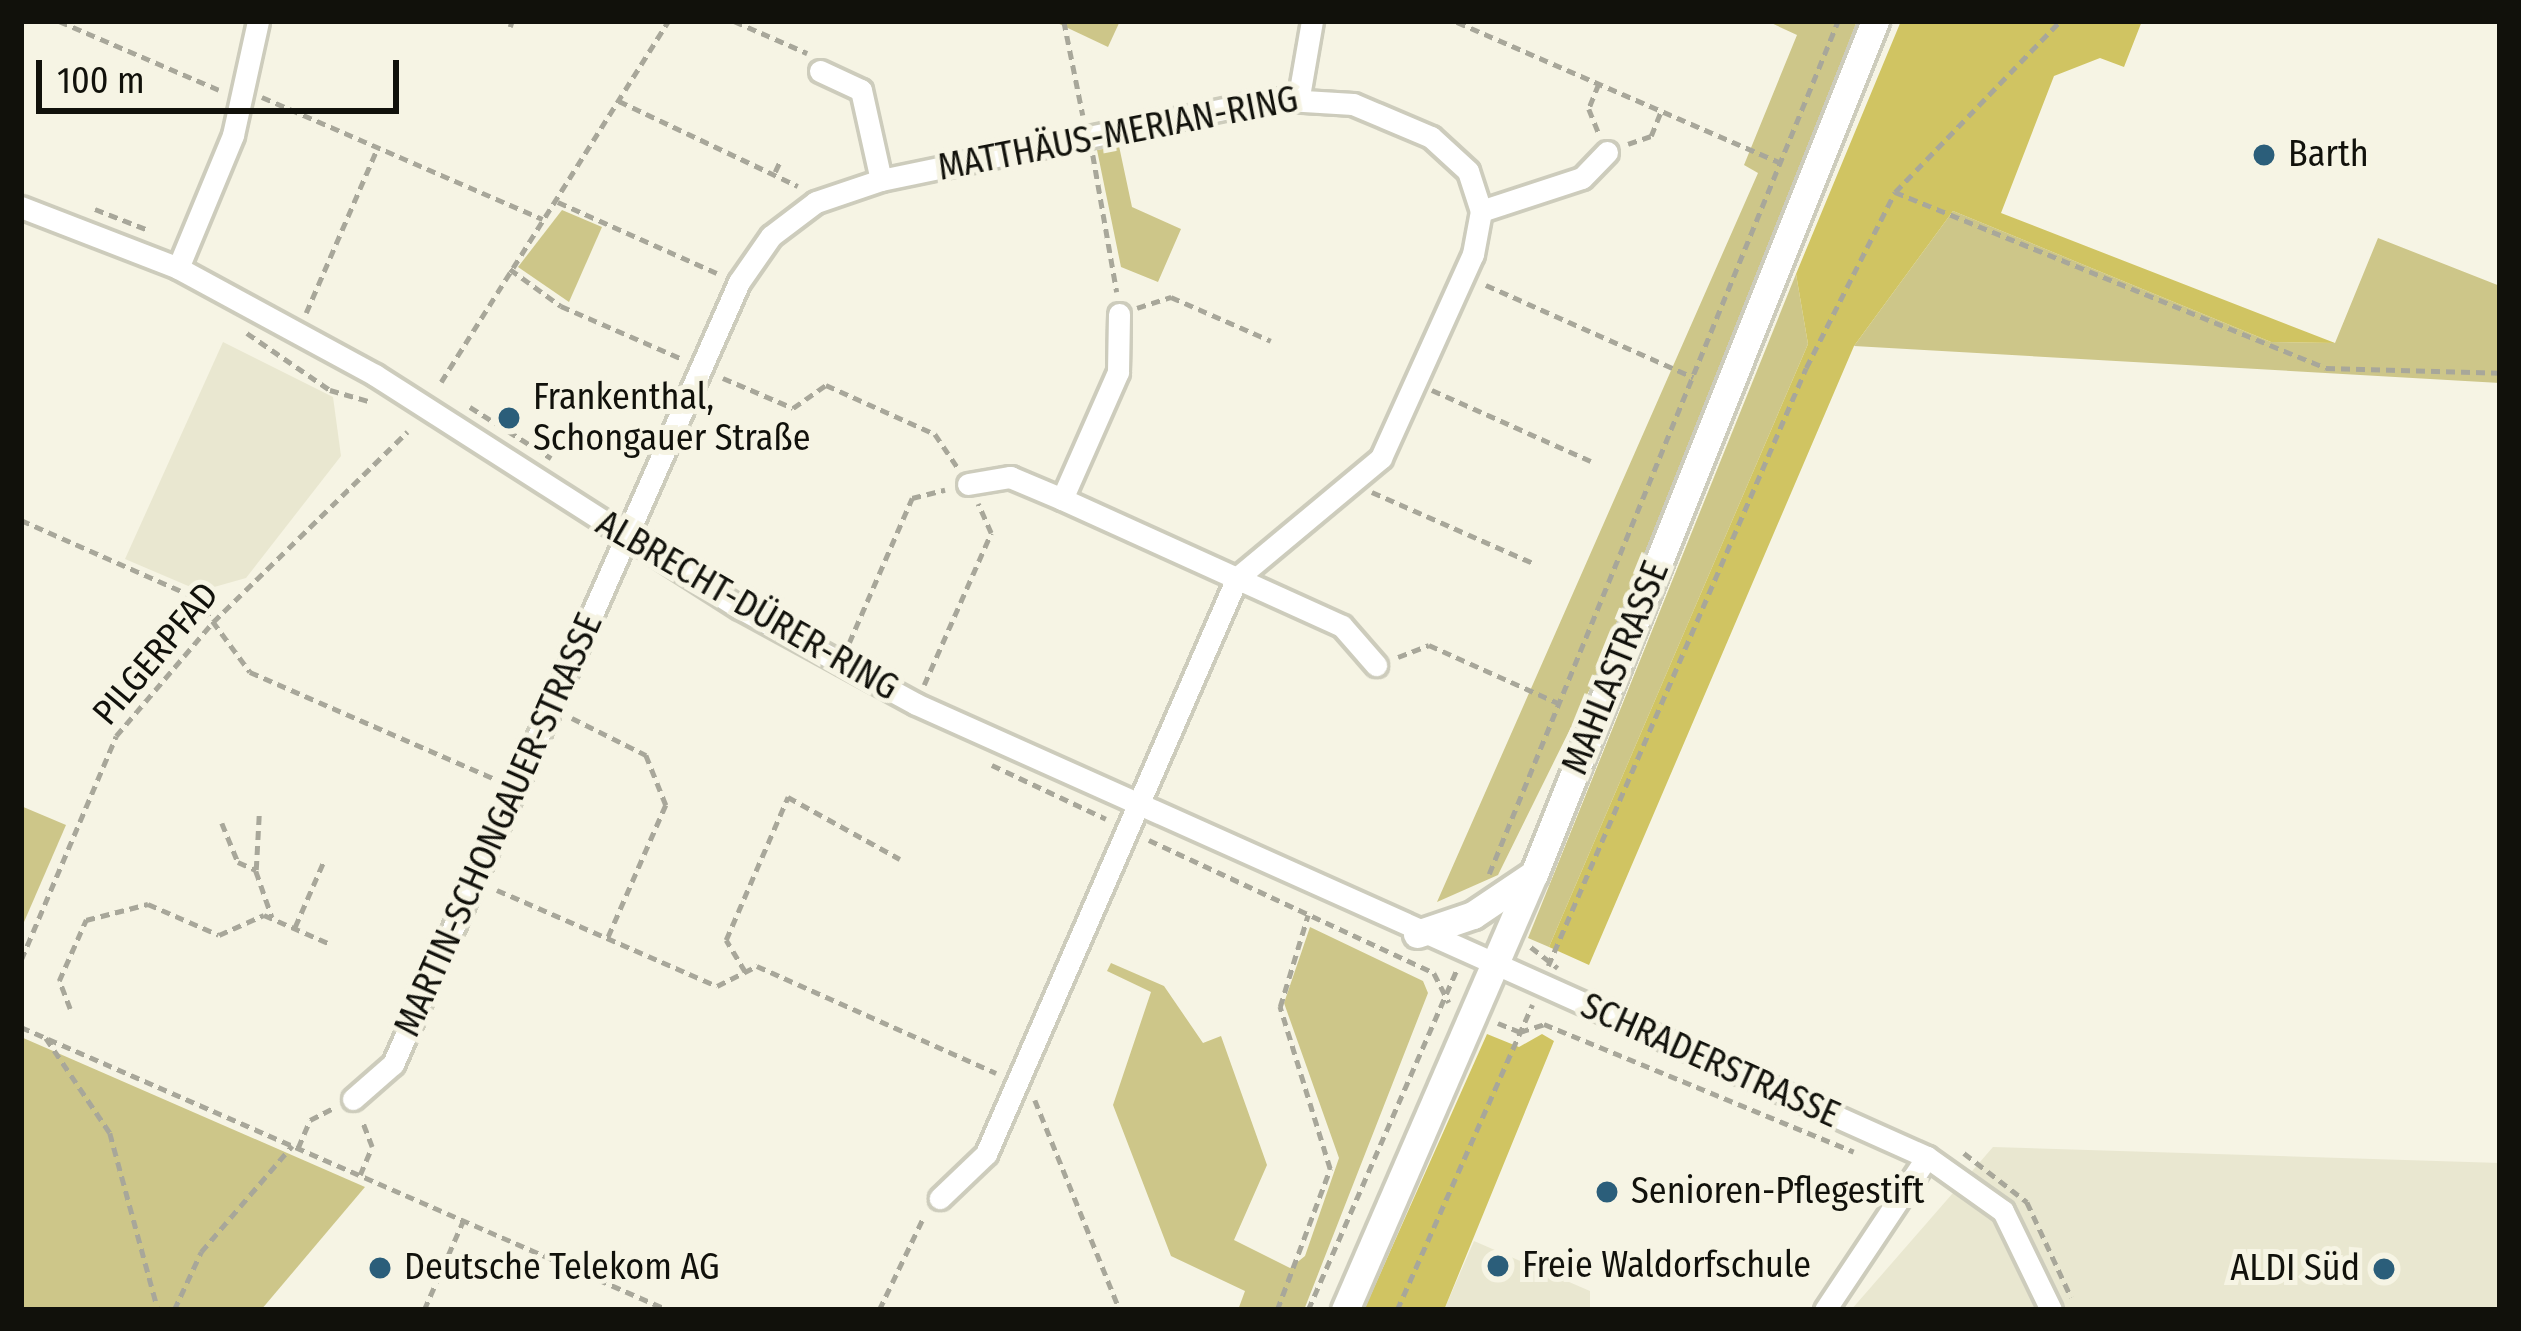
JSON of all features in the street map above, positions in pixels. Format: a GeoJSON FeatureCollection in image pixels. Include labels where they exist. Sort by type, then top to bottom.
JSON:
{"type":"FeatureCollection","features":[{"type":"Feature","properties":{"kind":"street"},"geometry":{"type":"LineString","coordinates":[[178,268],[243,95],[258,21]]}},
{"type":"Feature","properties":{"kind":"street"},"geometry":{"type":"LineString","coordinates":[[1299,96],[1312,21]]}},
{"type":"Feature","properties":{"kind":"street","name":"MAHLASTRASSE"},"geometry":{"type":"LineString","coordinates":[[1345,1310],[1534,874],[1875,21]]}},
{"type":"Feature","properties":{"kind":"street"},"geometry":{"type":"LineString","coordinates":[[820,71],[862,90],[881,180]]}},
{"type":"Feature","properties":{"kind":"street","name":"MATTHÄUS-MERIAN-RING"},"geometry":{"type":"LineString","coordinates":[[626,537],[739,282],[771,236],[816,202],[881,180],[1299,96],[1353,104],[1431,137],[1468,171],[1481,211]]}},
{"type":"Feature","properties":{"kind":"street"},"geometry":{"type":"LineString","coordinates":[[940,1198],[986,1154],[1237,578],[1267,542],[1356,484],[1381,458],[1464,275],[1481,211],[1582,178],[1607,152]]}},
{"type":"Feature","properties":{"kind":"street","name":"ALBRECHT-DÜRER-RING"},"geometry":{"type":"LineString","coordinates":[[21,207],[178,268],[375,374],[626,537],[840,665],[1133,808],[1493,968]]}},
{"type":"Feature","properties":{"kind":"street"},"geometry":{"type":"LineString","coordinates":[[1062,499],[1118,372],[1119,314]]}},
{"type":"Feature","properties":{"kind":"street"},"geometry":{"type":"LineString","coordinates":[[968,484],[1010,476],[1062,499],[1342,626],[1376,665]]}},
{"type":"Feature","properties":{"kind":"street","name":"MARTIN-SCHONGAUER-STRASSE"},"geometry":{"type":"LineString","coordinates":[[353,1099],[393,1064],[626,537]]}},
{"type":"Feature","properties":{"kind":"street"},"geometry":{"type":"LineString","coordinates":[[1417,934],[1472,915],[1534,874]]}},
{"type":"Feature","properties":{"kind":"street","name":"SCHRADERSTRASSE"},"geometry":{"type":"LineString","coordinates":[[1493,968],[1927,1157],[2003,1211],[2051,1310]]}},
{"type":"Feature","properties":{"kind":"street"},"geometry":{"type":"LineString","coordinates":[[1825,1310],[1927,1157]]}},
{"type":"Feature","properties":{"kind":"path"},"geometry":{"type":"LineString","coordinates":[[59,21],[378,147],[543,219]]}},
{"type":"Feature","properties":{"kind":"path"},"geometry":{"type":"LineString","coordinates":[[441,382],[668,21]]}},
{"type":"Feature","properties":{"kind":"path"},"geometry":{"type":"LineString","coordinates":[[734,21],[813,56],[820,71]]}},
{"type":"Feature","properties":{"kind":"path"},"geometry":{"type":"LineString","coordinates":[[1064,21],[1119,314],[1171,297],[1271,341]]}},
{"type":"Feature","properties":{"kind":"path"},"geometry":{"type":"LineString","coordinates":[[1483,889],[1838,21]]}},
{"type":"Feature","properties":{"kind":"path"},"geometry":{"type":"LineString","coordinates":[[1552,956],[1806,368],[1894,193],[2060,21]]}},
{"type":"Feature","properties":{"kind":"path"},"geometry":{"type":"LineString","coordinates":[[1457,22],[1781,163]]}},
{"type":"Feature","properties":{"kind":"path"},"geometry":{"type":"LineString","coordinates":[[1599,84],[1589,109],[1607,152],[1651,136],[1661,111]]}},
{"type":"Feature","properties":{"kind":"path"},"geometry":{"type":"LineString","coordinates":[[619,101],[775,172],[816,202]]}},
{"type":"Feature","properties":{"kind":"path"},"geometry":{"type":"LineString","coordinates":[[308,310],[378,147]]}},
{"type":"Feature","properties":{"kind":"path"},"geometry":{"type":"LineString","coordinates":[[775,172],[781,159]]}},
{"type":"Feature","properties":{"kind":"path"},"geometry":{"type":"LineString","coordinates":[[1894,193],[2326,368],[2500,373]]}},
{"type":"Feature","properties":{"kind":"path"},"geometry":{"type":"LineString","coordinates":[[557,202],[739,282]]}},
{"type":"Feature","properties":{"kind":"path"},"geometry":{"type":"LineString","coordinates":[[83,205],[188,246]]}},
{"type":"Feature","properties":{"kind":"path"},"geometry":{"type":"LineString","coordinates":[[510,269],[561,306],[793,408],[826,385],[935,434],[968,484],[992,533],[925,684]]}},
{"type":"Feature","properties":{"kind":"path"},"geometry":{"type":"LineString","coordinates":[[1464,275],[1694,377]]}},
{"type":"Feature","properties":{"kind":"path"},"geometry":{"type":"LineString","coordinates":[[287,300],[326,323]]}},
{"type":"Feature","properties":{"kind":"path"},"geometry":{"type":"LineString","coordinates":[[1416,383],[1591,461]]}},
{"type":"Feature","properties":{"kind":"path"},"geometry":{"type":"LineString","coordinates":[[421,384],[440,396]]}},
{"type":"Feature","properties":{"kind":"path"},"geometry":{"type":"LineString","coordinates":[[458,403],[560,467]]}},
{"type":"Feature","properties":{"kind":"path","name":"PILGERPFAD"},"geometry":{"type":"LineString","coordinates":[[21,960],[116,736],[213,622],[406,432]]}},
{"type":"Feature","properties":{"kind":"path"},"geometry":{"type":"LineString","coordinates":[[849,644],[912,498],[968,484]]}},
{"type":"Feature","properties":{"kind":"path"},"geometry":{"type":"LineString","coordinates":[[1356,484],[1535,564]]}},
{"type":"Feature","properties":{"kind":"path"},"geometry":{"type":"LineString","coordinates":[[21,520],[195,597],[250,672],[515,788]]}},
{"type":"Feature","properties":{"kind":"path"},"geometry":{"type":"LineString","coordinates":[[829,632],[868,654]]}},
{"type":"Feature","properties":{"kind":"path"},"geometry":{"type":"LineString","coordinates":[[1376,665],[1429,645],[1560,704]]}},
{"type":"Feature","properties":{"kind":"path"},"geometry":{"type":"LineString","coordinates":[[906,674],[944,694]]}},
{"type":"Feature","properties":{"kind":"path"},"geometry":{"type":"LineString","coordinates":[[550,707],[646,755],[667,805],[608,938]]}},
{"type":"Feature","properties":{"kind":"path"},"geometry":{"type":"LineString","coordinates":[[746,972],[727,940],[788,796],[900,859]]}},
{"type":"Feature","properties":{"kind":"path"},"geometry":{"type":"LineString","coordinates":[[259,814],[256,870],[272,917]]}},
{"type":"Feature","properties":{"kind":"path"},"geometry":{"type":"LineString","coordinates":[[222,823],[238,862],[256,870]]}},
{"type":"Feature","properties":{"kind":"path"},"geometry":{"type":"LineString","coordinates":[[295,927],[323,863]]}},
{"type":"Feature","properties":{"kind":"path"},"geometry":{"type":"LineString","coordinates":[[475,880],[717,986],[757,966],[1017,1082],[1040,1105],[1120,1310]]}},
{"type":"Feature","properties":{"kind":"path"},"geometry":{"type":"LineString","coordinates":[[70,1009],[58,981],[86,920],[148,904],[219,935],[272,917],[328,943]]}},
{"type":"Feature","properties":{"kind":"path"},"geometry":{"type":"LineString","coordinates":[[1277,1310],[1330,1169],[1280,1007],[1308,915]]}},
{"type":"Feature","properties":{"kind":"path"},"geometry":{"type":"LineString","coordinates":[[1308,1310],[1444,999]]}},
{"type":"Feature","properties":{"kind":"path"},"geometry":{"type":"LineString","coordinates":[[1397,1310],[1520,1032],[1544,1024],[1872,1159]]}},
{"type":"Feature","properties":{"kind":"path"},"geometry":{"type":"LineString","coordinates":[[21,1027],[668,1310]]}},
{"type":"Feature","properties":{"kind":"path"},"geometry":{"type":"LineString","coordinates":[[46,1038],[110,1133],[158,1310]]}},
{"type":"Feature","properties":{"kind":"path"},"geometry":{"type":"LineString","coordinates":[[174,1310],[201,1252],[295,1147],[310,1120],[353,1099],[372,1147],[360,1175]]}},
{"type":"Feature","properties":{"kind":"path"},"geometry":{"type":"LineString","coordinates":[[2001,1175],[2054,1244],[2074,1310]]}},
{"type":"Feature","properties":{"kind":"path"},"geometry":{"type":"LineString","coordinates":[[879,1310],[940,1198]]}},
{"type":"Feature","properties":{"kind":"path"},"geometry":{"type":"LineString","coordinates":[[424,1310],[463,1221]]}},
{"type":"Feature","properties":{"kind":"shaded area"},"geometry":{"type":"Polygon","coordinates":[[[1053,21],[1120,21],[1108,47],[1053,21]]]}},
{"type":"Feature","properties":{"kind":"shaded area"},"geometry":{"type":"Polygon","coordinates":[[[1767,21],[1857,21],[1620,628],[1498,875],[1437,902],[1758,173],[1744,165],[1797,35],[1767,21]]]}},
{"type":"Feature","properties":{"kind":"shaded area"},"geometry":{"type":"Polygon","coordinates":[[[1901,21],[2142,21],[2124,67],[2100,58],[2054,76],[2001,213],[2335,343],[2271,342],[1953,211],[1854,346],[1589,965],[1549,947],[1808,344],[1796,274],[1901,21]]]}},
{"type":"Feature","properties":{"kind":"shaded area"},"geometry":{"type":"Polygon","coordinates":[[[1119,146],[1132,207],[1181,229],[1158,282],[1121,267],[1097,150],[1119,146]]]}},
{"type":"Feature","properties":{"kind":"shaded area"},"geometry":{"type":"Polygon","coordinates":[[[562,210],[602,227],[569,302],[518,267],[562,210]]]}},
{"type":"Feature","properties":{"kind":"shaded area"},"geometry":{"type":"Polygon","coordinates":[[[1953,211],[2271,342],[2335,343],[2378,238],[2500,286],[2500,383],[1854,346],[1953,211]]]}},
{"type":"Feature","properties":{"kind":"shaded area"},"geometry":{"type":"Polygon","coordinates":[[[1796,274],[1808,344],[1549,947],[1528,938],[1796,274]]]}},
{"type":"Feature","properties":{"kind":"shaded area"},"geometry":{"type":"Polygon","coordinates":[[[223,342],[333,397],[341,456],[246,578],[200,591],[125,559],[223,342]]]}},
{"type":"Feature","properties":{"kind":"shaded area"},"geometry":{"type":"Polygon","coordinates":[[[21,806],[66,825],[21,929],[21,806]]]}},
{"type":"Feature","properties":{"kind":"shaded area"},"geometry":{"type":"Polygon","coordinates":[[[1310,927],[1423,981],[1428,993],[1304,1310],[1238,1310],[1245,1291],[1171,1256],[1113,1105],[1151,992],[1107,971],[1111,963],[1164,986],[1203,1043],[1221,1036],[1267,1165],[1234,1240],[1290,1268],[1305,1256],[1339,1158],[1284,1003],[1310,927]]]}},
{"type":"Feature","properties":{"kind":"shaded area"},"geometry":{"type":"Polygon","coordinates":[[[1487,1034],[1519,1047],[1542,1034],[1554,1041],[1444,1310],[1364,1310],[1487,1034]]]}},
{"type":"Feature","properties":{"kind":"shaded area"},"geometry":{"type":"Polygon","coordinates":[[[21,1037],[365,1187],[261,1310],[21,1310],[21,1037]]]}},
{"type":"Feature","properties":{"kind":"shaded area"},"geometry":{"type":"Polygon","coordinates":[[[1993,1147],[2500,1163],[2500,1310],[1851,1310],[1993,1147]]]}},
{"type":"Feature","properties":{"kind":"shaded area","name":"Freie Waldorfschule"},"geometry":{"type":"Polygon","coordinates":[[[1474,1241],[1590,1291],[1590,1310],[1444,1310],[1474,1241]]]}},
{"type":"Feature","properties":{"kind":"place","name":"Barth"},"geometry":{"type":"Point","coordinates":[2264,155]}},
{"type":"Feature","properties":{"kind":"place","name":"Frankenthal, Schongauer Straße"},"geometry":{"type":"Point","coordinates":[509,418]}},
{"type":"Feature","properties":{"kind":"place","name":"Senioren-Pflegestift"},"geometry":{"type":"Point","coordinates":[1607,1192]}},
{"type":"Feature","properties":{"kind":"place","name":"Freie Waldorfschule"},"geometry":{"type":"Point","coordinates":[1498,1266]}},
{"type":"Feature","properties":{"kind":"place","name":"Deutsche Telekom AG"},"geometry":{"type":"Point","coordinates":[380,1268]}},
{"type":"Feature","properties":{"kind":"place","name":"ALDI Süd"},"geometry":{"type":"Point","coordinates":[2384,1269]}}]}
